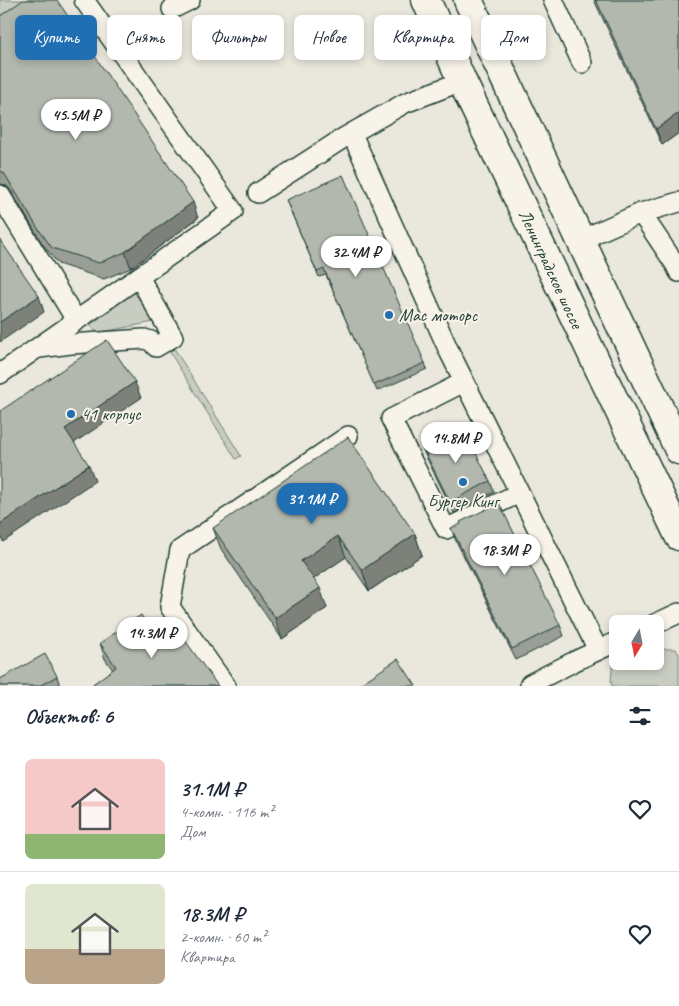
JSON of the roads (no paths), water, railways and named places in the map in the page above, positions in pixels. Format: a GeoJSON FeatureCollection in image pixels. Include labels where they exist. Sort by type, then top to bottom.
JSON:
{"type":"FeatureCollection","features":[{"type":"Feature","properties":{"kind":"highway","name":"Ленинградское шоссе"},"geometry":{"type":"LineString","coordinates":[[426,0],[462,81],[679,536]]}},
{"type":"Feature","properties":{"kind":"highway"},"geometry":{"type":"LineString","coordinates":[[468,0],[679,450]]}},
{"type":"Feature","properties":{"kind":"lane"},"geometry":{"type":"LineString","coordinates":[[0,374],[233,211],[84,0]]}},
{"type":"Feature","properties":{"kind":"lane"},"geometry":{"type":"LineString","coordinates":[[172,9],[190,0]]}},
{"type":"Feature","properties":{"kind":"lane"},"geometry":{"type":"LineString","coordinates":[[553,0],[582,64]]}},
{"type":"Feature","properties":{"kind":"lane"},"geometry":{"type":"LineString","coordinates":[[258,193],[345,137],[405,104],[462,81]]}},
{"type":"Feature","properties":{"kind":"lane"},"geometry":{"type":"LineString","coordinates":[[352,134],[448,351],[598,650]]}},
{"type":"Feature","properties":{"kind":"lane"},"geometry":{"type":"LineString","coordinates":[[0,195],[76,320]]}},
{"type":"Feature","properties":{"kind":"lane"},"geometry":{"type":"LineString","coordinates":[[580,240],[641,213],[679,202]]}},
{"type":"Feature","properties":{"kind":"lane"},"geometry":{"type":"LineString","coordinates":[[641,213],[679,272]]}},
{"type":"Feature","properties":{"kind":"lane"},"geometry":{"type":"LineString","coordinates":[[36,348],[144,339],[156,347],[173,337],[139,276]]}},
{"type":"Feature","properties":{"kind":"lane"},"geometry":{"type":"LineString","coordinates":[[464,382],[391,419],[446,529],[520,493]]}},
{"type":"Feature","properties":{"kind":"lane"},"geometry":{"type":"LineString","coordinates":[[226,686],[170,607],[180,550],[348,436]]}},
{"type":"Feature","properties":{"kind":"lane"},"geometry":{"type":"LineString","coordinates":[[664,620],[679,613]]}},
{"type":"Feature","properties":{"kind":"lane"},"geometry":{"type":"LineString","coordinates":[[530,684],[609,645]]}},
{"type":"Feature","properties":{"kind":"place","name":"Мас моторс"},"geometry":{"type":"Point","coordinates":[389,315]}},
{"type":"Feature","properties":{"kind":"place","name":"41 корпус"},"geometry":{"type":"Point","coordinates":[71,414]}},
{"type":"Feature","properties":{"kind":"place","name":"Бургер Кинг"},"geometry":{"type":"Point","coordinates":[463,482]}}]}
